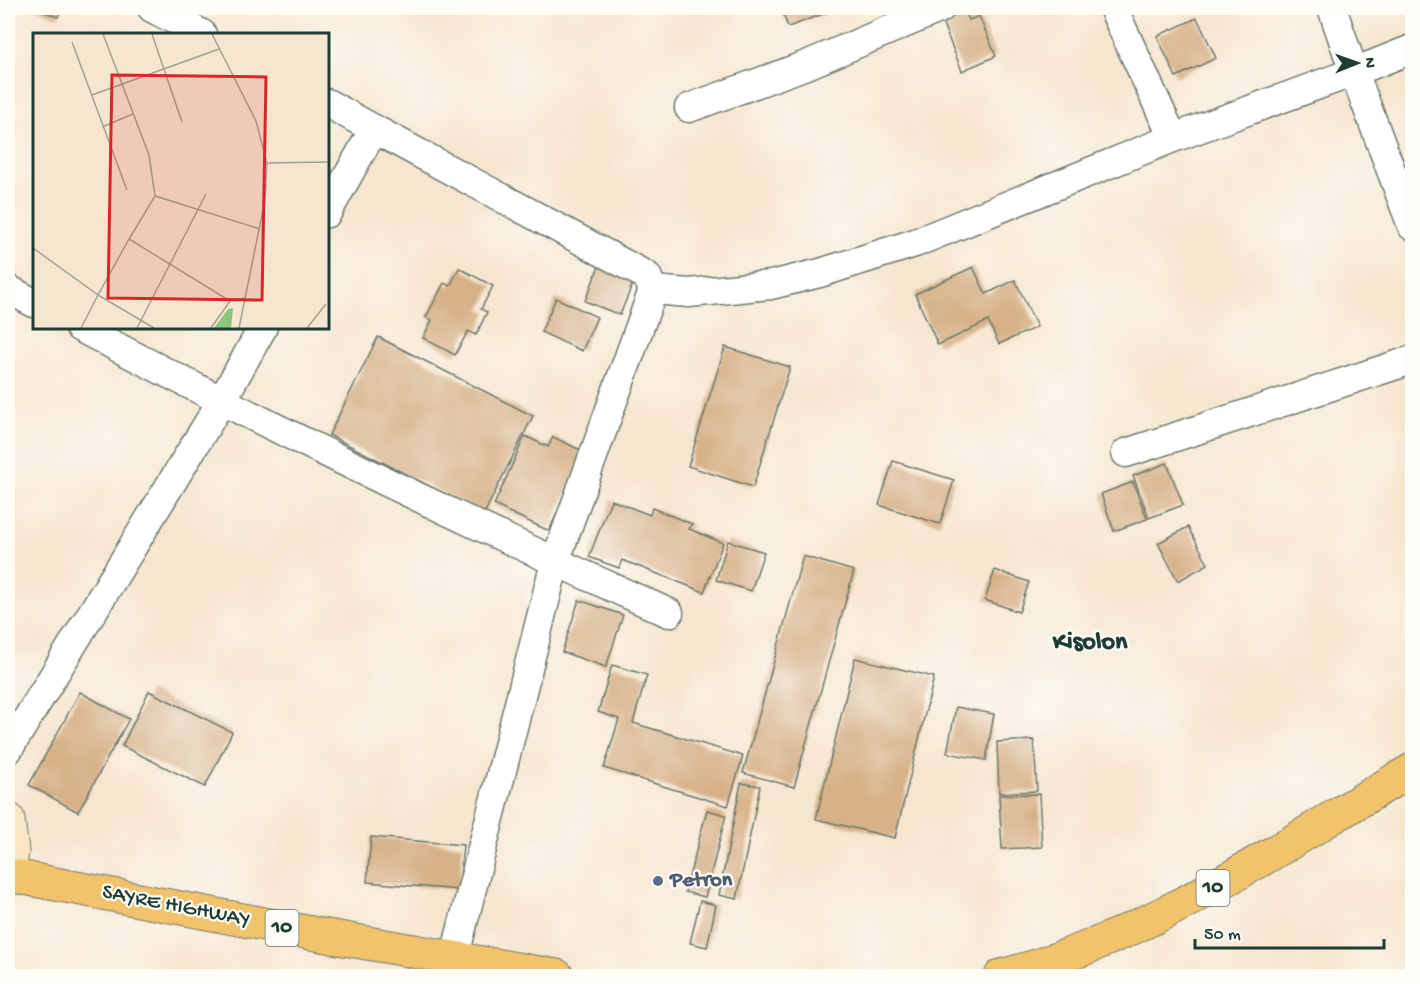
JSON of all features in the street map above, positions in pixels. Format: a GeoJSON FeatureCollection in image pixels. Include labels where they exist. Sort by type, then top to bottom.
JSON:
{"type":"FeatureCollection","features":[{"type":"Feature","properties":{"kind":"highway","name":"10"},"geometry":{"type":"LineString","coordinates":[[1001,976],[1076,952],[1145,924],[1208,891],[1413,770]]}},
{"type":"Feature","properties":{"kind":"highway","name":"SAYRE HIGHWAY"},"geometry":{"type":"LineString","coordinates":[[8,875],[453,959],[557,976]]}},
{"type":"Feature","properties":{"kind":"street"},"geometry":{"type":"LineString","coordinates":[[152,8],[200,33]]}},
{"type":"Feature","properties":{"kind":"street"},"geometry":{"type":"LineString","coordinates":[[689,108],[809,64],[940,8]]}},
{"type":"Feature","properties":{"kind":"street"},"geometry":{"type":"LineString","coordinates":[[1113,8],[1173,138]]}},
{"type":"Feature","properties":{"kind":"street"},"geometry":{"type":"LineString","coordinates":[[1332,8],[1413,226]]}},
{"type":"Feature","properties":{"kind":"street"},"geometry":{"type":"LineString","coordinates":[[653,290],[689,293],[760,286],[820,273],[915,243],[1173,138],[1413,49]]}},
{"type":"Feature","properties":{"kind":"street"},"geometry":{"type":"LineString","coordinates":[[328,104],[647,276],[653,290],[555,562],[453,959]]}},
{"type":"Feature","properties":{"kind":"street"},"geometry":{"type":"LineString","coordinates":[[328,211],[374,129]]}},
{"type":"Feature","properties":{"kind":"street"},"geometry":{"type":"LineString","coordinates":[[8,289],[33,302]]}},
{"type":"Feature","properties":{"kind":"street"},"geometry":{"type":"LineString","coordinates":[[81,328],[221,402],[555,562],[669,613]]}},
{"type":"Feature","properties":{"kind":"street"},"geometry":{"type":"LineString","coordinates":[[8,750],[221,402],[262,328]]}},
{"type":"Feature","properties":{"kind":"street"},"geometry":{"type":"LineString","coordinates":[[1126,453],[1413,360]]}},
{"type":"Feature","properties":{"kind":"street"},"geometry":{"type":"LineString","coordinates":[[8,819],[12,851],[8,875]]}},
{"type":"Feature","properties":{"kind":"building"},"geometry":{"type":"Polygon","coordinates":[[[34,8],[62,8],[58,17],[34,8]]]}},
{"type":"Feature","properties":{"kind":"building"},"geometry":{"type":"Polygon","coordinates":[[[781,8],[839,8],[788,27],[781,8]]]}},
{"type":"Feature","properties":{"kind":"building"},"geometry":{"type":"Polygon","coordinates":[[[964,8],[969,20],[979,16],[996,56],[962,71],[940,17],[964,8]]]}},
{"type":"Feature","properties":{"kind":"building"},"geometry":{"type":"Polygon","coordinates":[[[1197,18],[1216,58],[1176,77],[1157,36],[1197,18]]]}},
{"type":"Feature","properties":{"kind":"building"},"geometry":{"type":"Polygon","coordinates":[[[600,264],[635,278],[620,315],[585,301],[600,264]]]}},
{"type":"Feature","properties":{"kind":"building"},"geometry":{"type":"Polygon","coordinates":[[[973,267],[986,294],[1015,280],[1037,327],[999,344],[988,321],[938,345],[915,294],[973,267]]]}},
{"type":"Feature","properties":{"kind":"building"},"geometry":{"type":"Polygon","coordinates":[[[459,268],[493,286],[481,309],[487,312],[476,335],[468,331],[455,355],[423,338],[432,320],[426,317],[444,283],[450,286],[459,268]]]}},
{"type":"Feature","properties":{"kind":"building"},"geometry":{"type":"Polygon","coordinates":[[[556,298],[597,317],[582,351],[541,332],[556,298]]]}},
{"type":"Feature","properties":{"kind":"building"},"geometry":{"type":"Polygon","coordinates":[[[378,337],[533,416],[484,514],[329,435],[378,337]]]}},
{"type":"Feature","properties":{"kind":"building"},"geometry":{"type":"Polygon","coordinates":[[[725,347],[790,367],[753,487],[688,466],[725,347]]]}},
{"type":"Feature","properties":{"kind":"building"},"geometry":{"type":"Polygon","coordinates":[[[525,436],[548,447],[553,437],[585,452],[549,531],[494,505],[525,436]]]}},
{"type":"Feature","properties":{"kind":"building"},"geometry":{"type":"Polygon","coordinates":[[[893,461],[954,480],[940,524],[879,505],[893,461]]]}},
{"type":"Feature","properties":{"kind":"building"},"geometry":{"type":"Polygon","coordinates":[[[1167,463],[1183,505],[1149,518],[1133,476],[1167,463]]]}},
{"type":"Feature","properties":{"kind":"building"},"geometry":{"type":"Polygon","coordinates":[[[1133,482],[1147,519],[1114,531],[1101,494],[1133,482]]]}},
{"type":"Feature","properties":{"kind":"building"},"geometry":{"type":"Polygon","coordinates":[[[611,500],[650,515],[652,508],[692,524],[689,529],[723,543],[704,592],[622,560],[619,568],[589,557],[611,500]]]}},
{"type":"Feature","properties":{"kind":"building"},"geometry":{"type":"Polygon","coordinates":[[[1188,527],[1208,564],[1178,581],[1158,543],[1188,527]]]}},
{"type":"Feature","properties":{"kind":"building"},"geometry":{"type":"Polygon","coordinates":[[[728,541],[764,552],[751,591],[716,580],[728,541]]]}},
{"type":"Feature","properties":{"kind":"building"},"geometry":{"type":"Polygon","coordinates":[[[803,556],[854,571],[794,787],[743,773],[803,556]]]}},
{"type":"Feature","properties":{"kind":"building"},"geometry":{"type":"Polygon","coordinates":[[[995,570],[1029,582],[1019,612],[985,600],[995,570]]]}},
{"type":"Feature","properties":{"kind":"building"},"geometry":{"type":"Polygon","coordinates":[[[579,600],[623,615],[606,667],[562,652],[579,600]]]}},
{"type":"Feature","properties":{"kind":"building"},"geometry":{"type":"Polygon","coordinates":[[[855,658],[934,677],[895,838],[816,819],[855,658]]]}},
{"type":"Feature","properties":{"kind":"building"},"geometry":{"type":"Polygon","coordinates":[[[612,665],[647,675],[633,723],[743,756],[728,806],[604,768],[619,719],[598,712],[612,665]]]}},
{"type":"Feature","properties":{"kind":"building"},"geometry":{"type":"Polygon","coordinates":[[[149,691],[232,732],[205,787],[122,746],[149,691]]]}},
{"type":"Feature","properties":{"kind":"building"},"geometry":{"type":"Polygon","coordinates":[[[80,692],[129,719],[78,812],[29,785],[80,692]]]}},
{"type":"Feature","properties":{"kind":"building"},"geometry":{"type":"Polygon","coordinates":[[[956,707],[994,714],[986,760],[947,753],[956,707]]]}},
{"type":"Feature","properties":{"kind":"building"},"geometry":{"type":"Polygon","coordinates":[[[1034,740],[1037,791],[999,793],[997,742],[1034,740]]]}},
{"type":"Feature","properties":{"kind":"building"},"geometry":{"type":"Polygon","coordinates":[[[741,783],[760,786],[737,899],[719,895],[741,783]]]}},
{"type":"Feature","properties":{"kind":"building"},"geometry":{"type":"Polygon","coordinates":[[[1039,794],[1042,847],[1002,849],[999,795],[1039,794]]]}},
{"type":"Feature","properties":{"kind":"building"},"geometry":{"type":"Polygon","coordinates":[[[707,810],[726,815],[705,897],[685,892],[707,810]]]}},
{"type":"Feature","properties":{"kind":"building"},"geometry":{"type":"Polygon","coordinates":[[[371,837],[463,845],[459,890],[367,882],[371,837]]]}},
{"type":"Feature","properties":{"kind":"building"},"geometry":{"type":"Polygon","coordinates":[[[700,901],[716,905],[707,947],[690,943],[700,901]]]}},
{"type":"Feature","properties":{"kind":"place","name":"Petron"},"geometry":{"type":"Point","coordinates":[658,881]}},
{"type":"Feature","properties":{"kind":"district","name":"Kisolon"},"geometry":{"type":"Point","coordinates":[1090,643]}}]}
